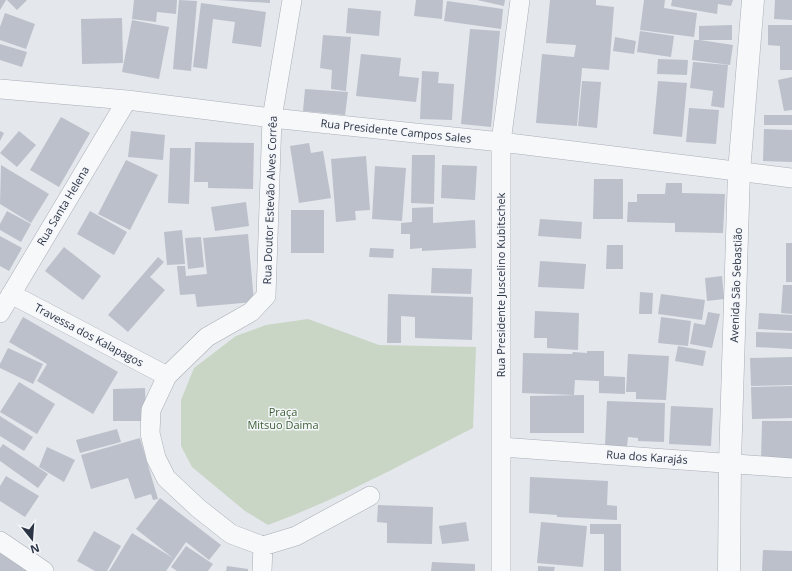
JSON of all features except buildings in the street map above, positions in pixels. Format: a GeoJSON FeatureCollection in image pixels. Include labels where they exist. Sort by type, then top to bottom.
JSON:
{"type":"FeatureCollection","features":[{"type":"Feature","properties":{"kind":"street","name":"Rua Doutor Estevão Alves Corrêa"},"geometry":{"type":"LineString","coordinates":[[167,376],[207,337],[251,312],[266,296],[272,118],[292,0]]}},
{"type":"Feature","properties":{"kind":"street","name":"Rua Presidente Juscelino Kubitschek"},"geometry":{"type":"LineString","coordinates":[[501,571],[501,142],[520,0]]}},
{"type":"Feature","properties":{"kind":"street","name":"Avenida São Sebastião"},"geometry":{"type":"LineString","coordinates":[[729,571],[730,462],[739,172],[754,0]]}},
{"type":"Feature","properties":{"kind":"street","name":"Rua Presidente Campos Sales"},"geometry":{"type":"LineString","coordinates":[[0,89],[127,100],[272,118],[501,142],[792,178]]}},
{"type":"Feature","properties":{"kind":"street","name":"Rua Santa Helena"},"geometry":{"type":"LineString","coordinates":[[0,313],[127,100]]}},
{"type":"Feature","properties":{"kind":"street","name":"Travessa dos Kalapagos"},"geometry":{"type":"LineString","coordinates":[[11,294],[167,376]]}},
{"type":"Feature","properties":{"kind":"street"},"geometry":{"type":"LineString","coordinates":[[167,376],[151,410],[150,433],[156,458],[166,478],[198,508],[231,534],[263,546],[296,536],[370,496]]}},
{"type":"Feature","properties":{"kind":"street","name":"Rua dos Karajás"},"geometry":{"type":"LineString","coordinates":[[502,447],[730,462],[792,468]]}},
{"type":"Feature","properties":{"kind":"street"},"geometry":{"type":"LineString","coordinates":[[0,541],[44,571]]}},
{"type":"Feature","properties":{"kind":"street"},"geometry":{"type":"LineString","coordinates":[[262,571],[263,546]]}},
{"type":"Feature","properties":{"kind":"green space","name":"Praça Mitsuo Daima"},"geometry":{"type":"Polygon","coordinates":[[[308,319],[379,345],[476,347],[473,428],[321,504],[268,525],[245,511],[192,467],[181,446],[181,400],[194,368],[236,336],[266,325],[308,319]]]}}]}
